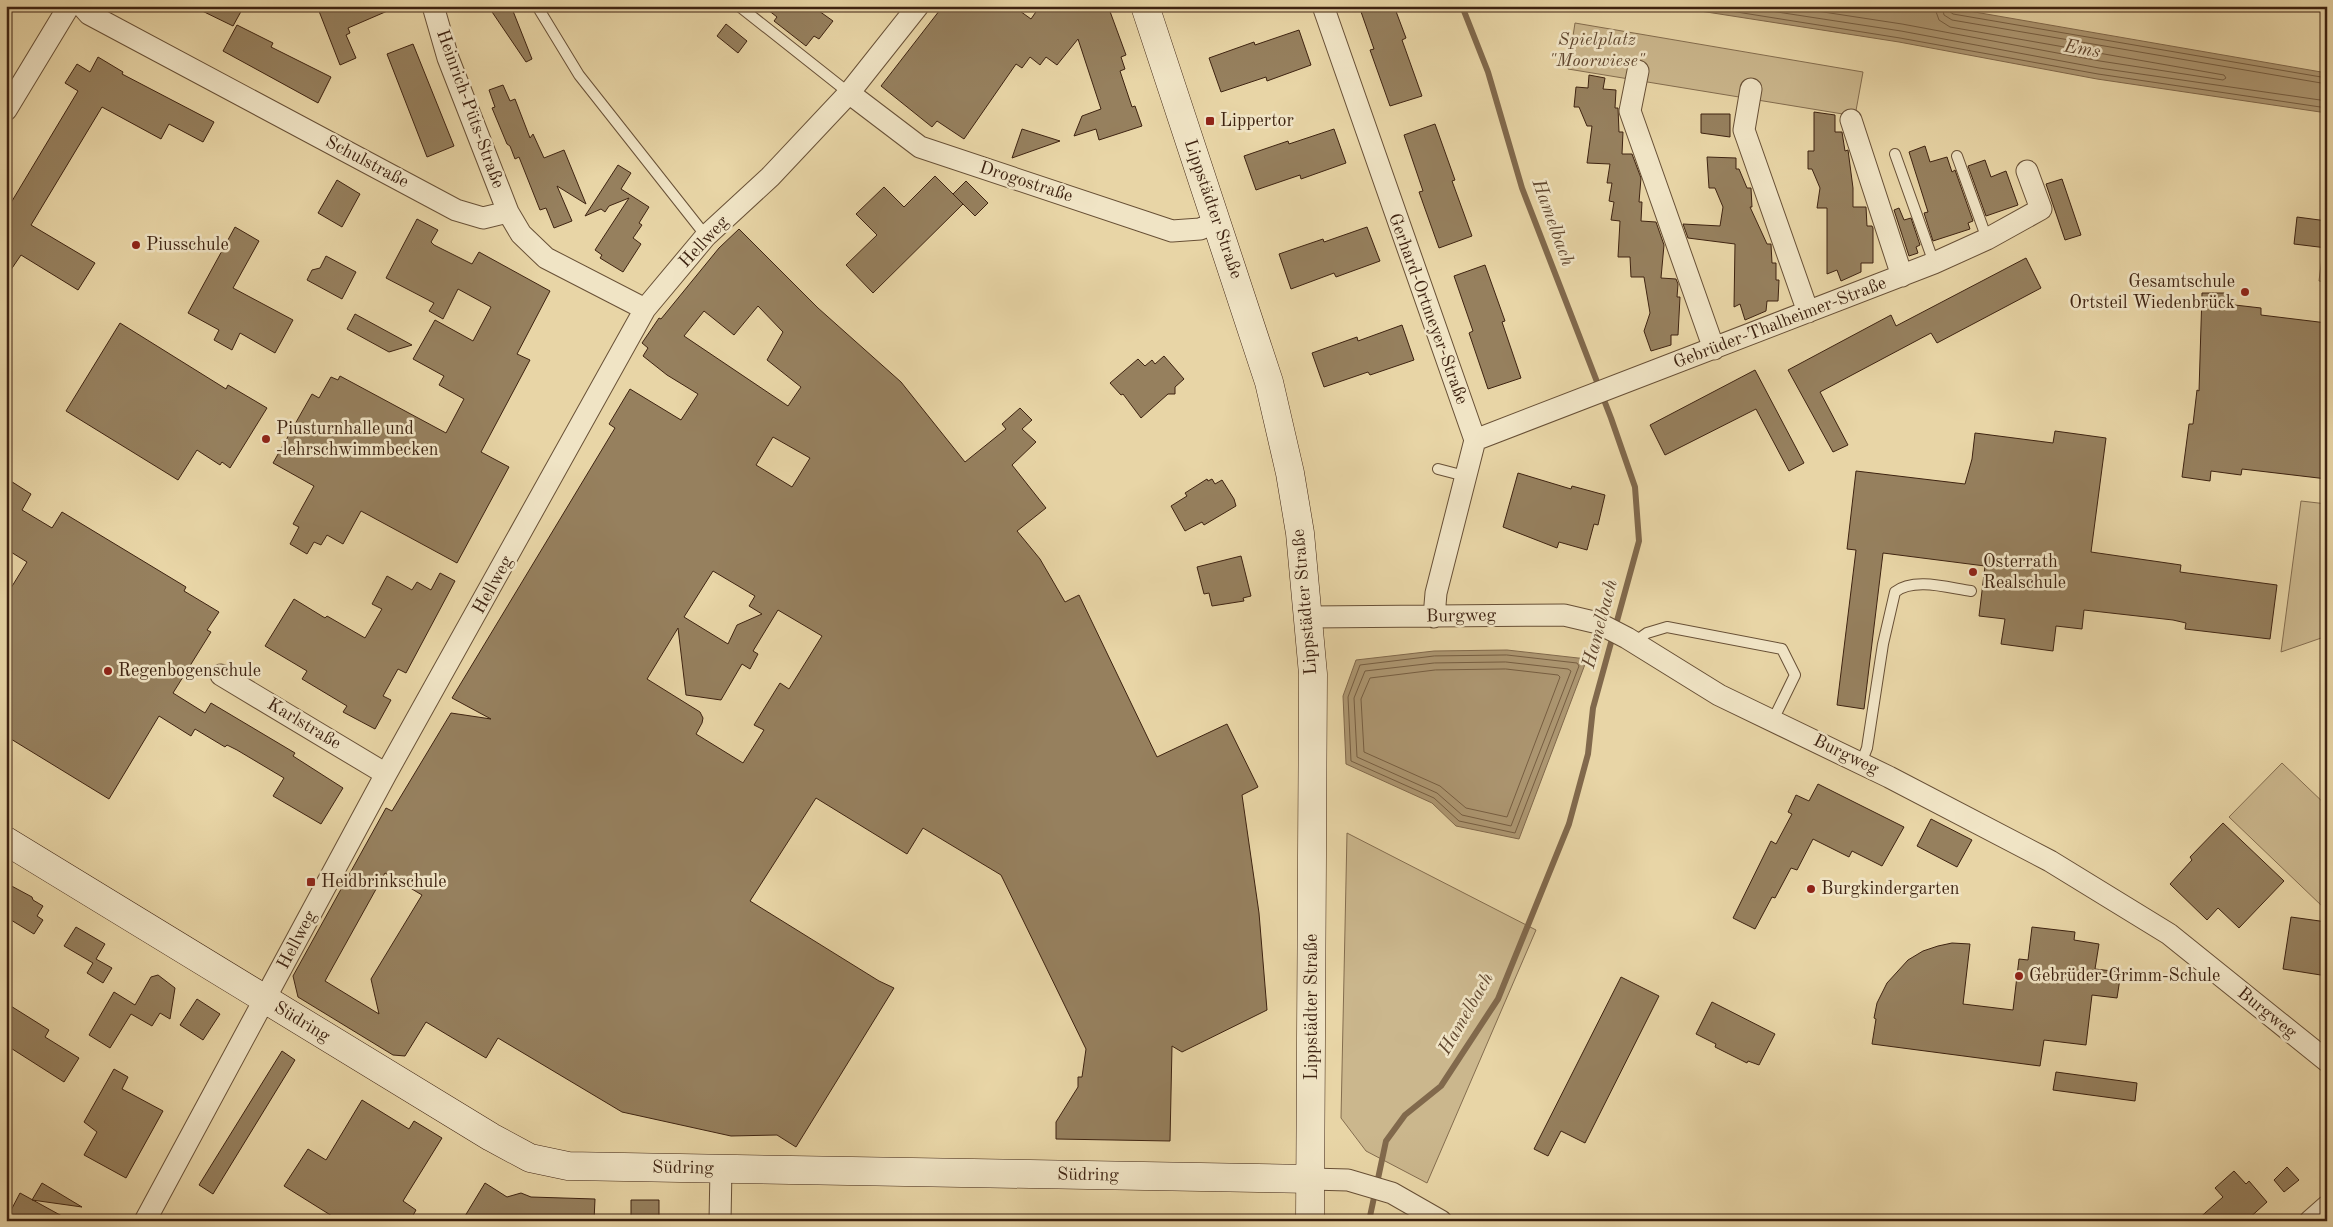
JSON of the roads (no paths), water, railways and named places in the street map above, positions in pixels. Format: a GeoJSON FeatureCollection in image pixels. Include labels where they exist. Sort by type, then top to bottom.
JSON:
{"type":"FeatureCollection","features":[{"type":"Feature","properties":{"kind":"main road","name":"Lippstädter Straße"},"geometry":{"type":"LineString","coordinates":[[1145,6],[1269,382],[1297,516],[1309,618],[1313,674],[1314,818],[1310,1221]]}},
{"type":"Feature","properties":{"kind":"main road","name":"Südring"},"geometry":{"type":"LineString","coordinates":[[6,841],[264,1000],[491,1137],[530,1158],[568,1166],[1311,1179]]}},
{"type":"Feature","properties":{"kind":"street"},"geometry":{"type":"LineString","coordinates":[[6,110],[69,6]]}},
{"type":"Feature","properties":{"kind":"street","name":"Schulstraße"},"geometry":{"type":"LineString","coordinates":[[82,6],[89,14],[456,210],[483,218],[508,212]]}},
{"type":"Feature","properties":{"kind":"street","name":"Heinrich-Püts-Straße"},"geometry":{"type":"LineString","coordinates":[[433,6],[448,58],[508,212]]}},
{"type":"Feature","properties":{"kind":"street","name":"Hellweg"},"geometry":{"type":"LineString","coordinates":[[145,1221],[386,774],[645,309],[706,236],[770,177],[849,93],[918,6]]}},
{"type":"Feature","properties":{"kind":"street","name":"Gerhard-Ortmeyer-Straße"},"geometry":{"type":"LineString","coordinates":[[1323,6],[1475,440]]}},
{"type":"Feature","properties":{"kind":"street"},"geometry":{"type":"LineString","coordinates":[[1638,71],[1630,111],[1714,349]]}},
{"type":"Feature","properties":{"kind":"street"},"geometry":{"type":"LineString","coordinates":[[1752,89],[1744,130],[1808,312]]}},
{"type":"Feature","properties":{"kind":"street","name":"Drogostraße"},"geometry":{"type":"LineString","coordinates":[[849,93],[920,147],[1172,231],[1200,229],[1217,222]]}},
{"type":"Feature","properties":{"kind":"street"},"geometry":{"type":"LineString","coordinates":[[1851,120],[1902,276]]}},
{"type":"Feature","properties":{"kind":"street","name":"Gebrüder-Thalheimer-Straße"},"geometry":{"type":"LineString","coordinates":[[1475,440],[1902,276],[1987,240],[2041,209],[2027,171]]}},
{"type":"Feature","properties":{"kind":"street"},"geometry":{"type":"LineString","coordinates":[[508,212],[521,234],[546,258],[645,309]]}},
{"type":"Feature","properties":{"kind":"street"},"geometry":{"type":"LineString","coordinates":[[1434,617],[1436,593],[1475,440]]}},
{"type":"Feature","properties":{"kind":"street","name":"Burgweg"},"geometry":{"type":"LineString","coordinates":[[1309,618],[1564,615],[1598,623],[1630,640],[1720,695],[1861,763],[2050,861],[2170,934],[2327,1060]]}},
{"type":"Feature","properties":{"kind":"street","name":"Karlstraße"},"geometry":{"type":"LineString","coordinates":[[221,674],[386,774]]}},
{"type":"Feature","properties":{"kind":"street"},"geometry":{"type":"LineString","coordinates":[[720,1221],[721,1168]]}},
{"type":"Feature","properties":{"kind":"street","name":"Südring"},"geometry":{"type":"LineString","coordinates":[[1311,1179],[1348,1180],[1392,1193],[1441,1221]]}},
{"type":"Feature","properties":{"kind":"street"},"geometry":{"type":"LineString","coordinates":[[2310,1221],[2327,1206]]}},
{"type":"Feature","properties":{"kind":"lane"},"geometry":{"type":"LineString","coordinates":[[537,6],[579,75],[706,236]]}},
{"type":"Feature","properties":{"kind":"lane"},"geometry":{"type":"LineString","coordinates":[[739,6],[849,93]]}},
{"type":"Feature","properties":{"kind":"lane"},"geometry":{"type":"LineString","coordinates":[[1895,154],[1934,263]]}},
{"type":"Feature","properties":{"kind":"lane"},"geometry":{"type":"LineString","coordinates":[[1957,156],[1987,240]]}},
{"type":"Feature","properties":{"kind":"lane"},"geometry":{"type":"LineString","coordinates":[[1438,469],[1465,476]]}},
{"type":"Feature","properties":{"kind":"lane"},"geometry":{"type":"LineString","coordinates":[[1861,763],[1867,748],[1882,644],[1895,592],[1901,587],[1915,584],[1972,591]]}},
{"type":"Feature","properties":{"kind":"lane"},"geometry":{"type":"LineString","coordinates":[[1630,640],[1667,627],[1782,649],[1795,674],[1773,720]]}},
{"type":"Feature","properties":{"kind":"water","name":"Ems"},"geometry":{"type":"Polygon","coordinates":[[[1668,6],[1940,6],[2327,73],[2327,113],[2097,79],[1899,42],[1668,6]]]}},
{"type":"Feature","properties":{"kind":"water"},"geometry":{"type":"Polygon","coordinates":[[[1507,650],[1587,659],[1519,839],[1456,826],[1432,803],[1346,764],[1343,696],[1356,660],[1434,651],[1507,650]]]}},
{"type":"Feature","properties":{"kind":"waterway","name":"Hamelbach"},"geometry":{"type":"LineString","coordinates":[[1369,1221],[1386,1141],[1405,1115],[1441,1086],[1498,999],[1569,824],[1588,754],[1593,708],[1639,541],[1635,487],[1611,418],[1522,188],[1488,72],[1462,6]]}},
{"type":"Feature","properties":{"kind":"waterway"},"geometry":{"type":"LineString","coordinates":[[694,1221],[698,1218]]}},
{"type":"Feature","properties":{"kind":"place","name":"Lippertor"},"geometry":{"type":"Point","coordinates":[1210,121]}},
{"type":"Feature","properties":{"kind":"place","name":"Piusschule"},"geometry":{"type":"Point","coordinates":[136,245]}},
{"type":"Feature","properties":{"kind":"place","name":"Gesamtschule Ortsteil Wiedenbrück"},"geometry":{"type":"Point","coordinates":[2245,292]}},
{"type":"Feature","properties":{"kind":"place","name":"Piusturnhalle und -lehrschwimmbecken"},"geometry":{"type":"Point","coordinates":[266,439]}},
{"type":"Feature","properties":{"kind":"place","name":"Osterrath Realschule"},"geometry":{"type":"Point","coordinates":[1973,572]}},
{"type":"Feature","properties":{"kind":"place","name":"Regenbogenschule"},"geometry":{"type":"Point","coordinates":[108,671]}},
{"type":"Feature","properties":{"kind":"place","name":"Heidbrinkschule"},"geometry":{"type":"Point","coordinates":[311,882]}},
{"type":"Feature","properties":{"kind":"place","name":"Burgkindergarten"},"geometry":{"type":"Point","coordinates":[1811,889]}},
{"type":"Feature","properties":{"kind":"place","name":"Gebrüder-Grimm-Schule"},"geometry":{"type":"Point","coordinates":[2019,976]}},
{"type":"Feature","properties":{"kind":"park label","name":"Spielplatz \"Moorwiese\""},"geometry":{"type":"Point","coordinates":[1597,50]}}]}
